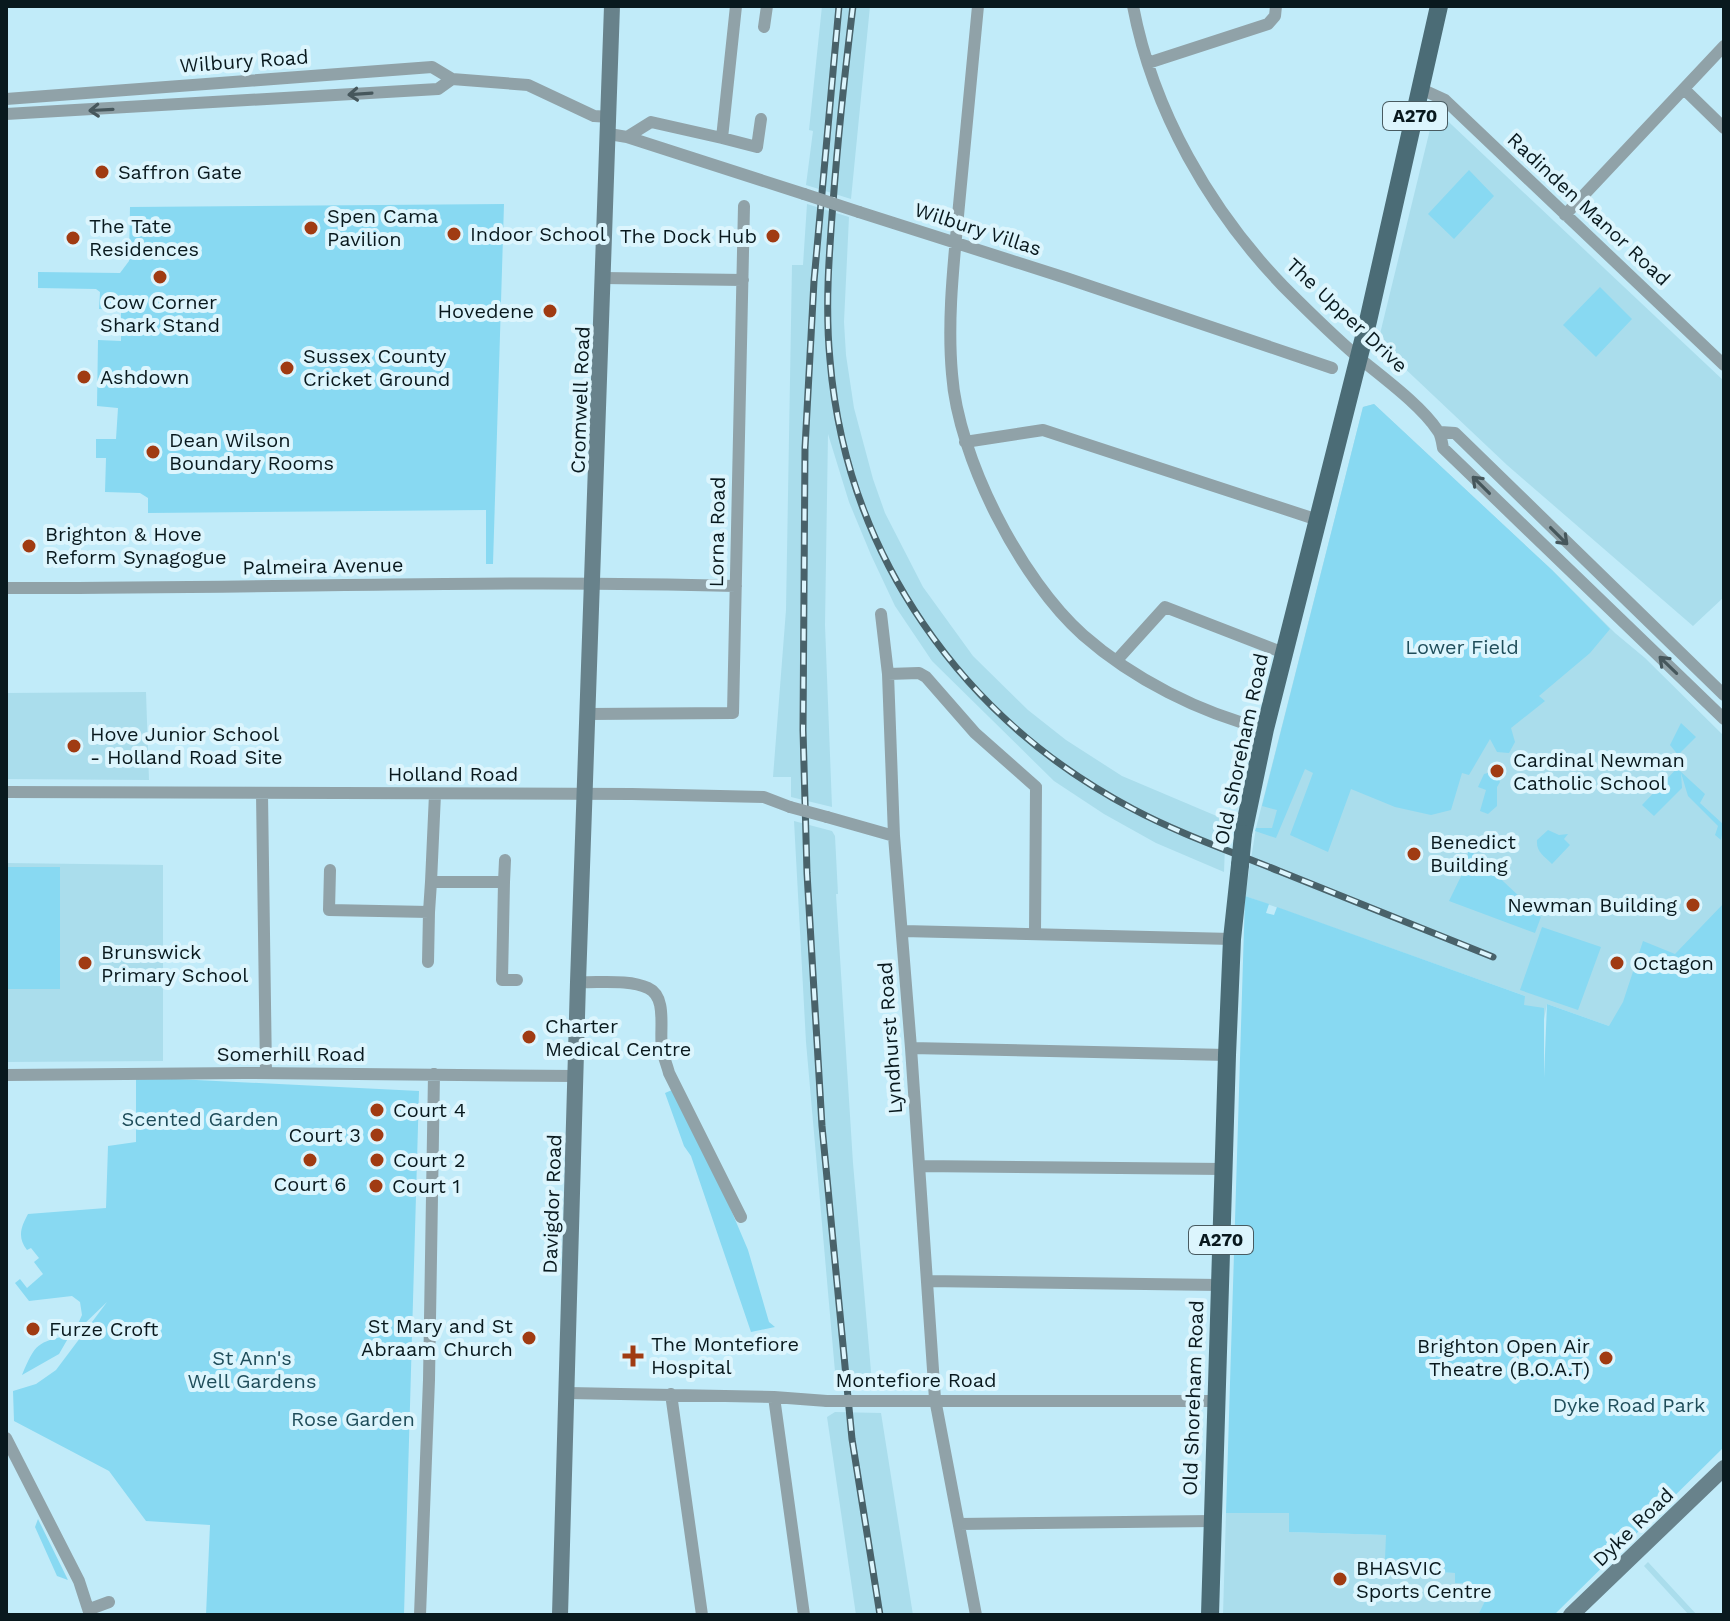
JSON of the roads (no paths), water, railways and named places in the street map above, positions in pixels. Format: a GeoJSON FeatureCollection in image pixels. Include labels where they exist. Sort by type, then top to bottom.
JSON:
{"type":"FeatureCollection","features":[{"type":"Feature","properties":{"kind":"main road","name":"Cromwell Road"},"geometry":{"type":"LineString","coordinates":[[585,795],[612,6]]}},
{"type":"Feature","properties":{"kind":"main road","name":"Old Shoreham Road"},"geometry":{"type":"LineString","coordinates":[[1210,1615],[1227,1055],[1232,939],[1243,834],[1265,729],[1358,357],[1439,6]]}},
{"type":"Feature","properties":{"kind":"main road","name":"Davigdor Road"},"geometry":{"type":"LineString","coordinates":[[560,1615],[585,795]]}},
{"type":"Feature","properties":{"kind":"main road","name":"Dyke Road"},"geometry":{"type":"LineString","coordinates":[[1571,1615],[1724,1468]]}},
{"type":"Feature","properties":{"kind":"street"},"geometry":{"type":"LineString","coordinates":[[722,138],[736,6]]}},
{"type":"Feature","properties":{"kind":"street"},"geometry":{"type":"LineString","coordinates":[[764,27],[767,6]]}},
{"type":"Feature","properties":{"kind":"street"},"geometry":{"type":"LineString","coordinates":[[978,6],[951,295],[952,375],[965,442],[988,498],[1019,555],[1066,618],[1117,660],[1190,703],[1265,729]]}},
{"type":"Feature","properties":{"kind":"street","name":"The Upper Drive"},"geometry":{"type":"LineString","coordinates":[[1133,6],[1148,63],[1165,107],[1198,176],[1227,221],[1282,285],[1358,357],[1395,386],[1440,432],[1443,448],[1724,719]]}},
{"type":"Feature","properties":{"kind":"street"},"geometry":{"type":"LineString","coordinates":[[1148,63],[1268,24],[1275,16],[1276,6]]}},
{"type":"Feature","properties":{"kind":"street"},"geometry":{"type":"LineString","coordinates":[[1565,215],[1724,46]]}},
{"type":"Feature","properties":{"kind":"street","name":"Wilbury Road"},"geometry":{"type":"LineString","coordinates":[[6,99],[432,67],[452,79],[528,85],[609,126]]}},
{"type":"Feature","properties":{"kind":"street","name":"Wilbury Road"},"geometry":{"type":"LineString","coordinates":[[6,114],[438,89],[452,79]]}},
{"type":"Feature","properties":{"kind":"street","name":"Radinden Manor Road"},"geometry":{"type":"LineString","coordinates":[[1421,89],[1445,100],[1724,365]]}},
{"type":"Feature","properties":{"kind":"street"},"geometry":{"type":"LineString","coordinates":[[1685,90],[1724,128]]}},
{"type":"Feature","properties":{"kind":"street"},"geometry":{"type":"LineString","coordinates":[[36,97],[36,114]]}},
{"type":"Feature","properties":{"kind":"street"},"geometry":{"type":"LineString","coordinates":[[627,137],[651,122],[757,147],[761,119]]}},
{"type":"Feature","properties":{"kind":"street","name":"Wilbury Villas"},"geometry":{"type":"LineString","coordinates":[[609,126],[627,137],[1332,368]]}},
{"type":"Feature","properties":{"kind":"street","name":"Lorna Road"},"geometry":{"type":"LineString","coordinates":[[588,714],[733,713],[744,206]]}},
{"type":"Feature","properties":{"kind":"street"},"geometry":{"type":"LineString","coordinates":[[604,278],[743,280]]}},
{"type":"Feature","properties":{"kind":"street"},"geometry":{"type":"LineString","coordinates":[[965,442],[1043,430],[1318,520]]}},
{"type":"Feature","properties":{"kind":"street","name":"The Upper Drive"},"geometry":{"type":"LineString","coordinates":[[1440,432],[1455,433],[1724,695]]}},
{"type":"Feature","properties":{"kind":"street","name":"Palmeira Avenue"},"geometry":{"type":"LineString","coordinates":[[6,588],[594,582],[736,586]]}},
{"type":"Feature","properties":{"kind":"street"},"geometry":{"type":"LineString","coordinates":[[1117,660],[1165,607],[1284,653]]}},
{"type":"Feature","properties":{"kind":"street","name":"Lyndhurst Road"},"geometry":{"type":"LineString","coordinates":[[881,614],[888,674],[894,836],[935,1399],[976,1615]]}},
{"type":"Feature","properties":{"kind":"street"},"geometry":{"type":"LineString","coordinates":[[888,674],[919,673],[926,677],[975,733],[1036,787],[1035,934]]}},
{"type":"Feature","properties":{"kind":"street","name":"Holland Road"},"geometry":{"type":"LineString","coordinates":[[6,792],[764,797],[894,836]]}},
{"type":"Feature","properties":{"kind":"street"},"geometry":{"type":"LineString","coordinates":[[262,794],[266,1073]]}},
{"type":"Feature","properties":{"kind":"street"},"geometry":{"type":"LineString","coordinates":[[428,962],[435,794]]}},
{"type":"Feature","properties":{"kind":"street"},"geometry":{"type":"LineString","coordinates":[[505,860],[502,980],[517,980]]}},
{"type":"Feature","properties":{"kind":"street"},"geometry":{"type":"LineString","coordinates":[[330,870],[329,910],[429,912]]}},
{"type":"Feature","properties":{"kind":"street"},"geometry":{"type":"LineString","coordinates":[[431,882],[504,882]]}},
{"type":"Feature","properties":{"kind":"street"},"geometry":{"type":"LineString","coordinates":[[903,931],[1232,939]]}},
{"type":"Feature","properties":{"kind":"street"},"geometry":{"type":"LineString","coordinates":[[578,982],[632,984],[650,988],[657,995],[662,1048],[669,1073],[741,1217]]}},
{"type":"Feature","properties":{"kind":"street"},"geometry":{"type":"LineString","coordinates":[[911,1048],[1227,1055]]}},
{"type":"Feature","properties":{"kind":"street","name":"Somerhill Road"},"geometry":{"type":"LineString","coordinates":[[6,1075],[266,1073],[576,1076]]}},
{"type":"Feature","properties":{"kind":"street"},"geometry":{"type":"LineString","coordinates":[[420,1615],[429,1380],[434,1074]]}},
{"type":"Feature","properties":{"kind":"street"},"geometry":{"type":"LineString","coordinates":[[919,1166],[1224,1169]]}},
{"type":"Feature","properties":{"kind":"street"},"geometry":{"type":"LineString","coordinates":[[927,1281],[1219,1285]]}},
{"type":"Feature","properties":{"kind":"street","name":"Montefiore Road"},"geometry":{"type":"LineString","coordinates":[[568,1393],[827,1401],[1216,1401]]}},
{"type":"Feature","properties":{"kind":"street"},"geometry":{"type":"LineString","coordinates":[[671,1394],[702,1615]]}},
{"type":"Feature","properties":{"kind":"street"},"geometry":{"type":"LineString","coordinates":[[774,1397],[804,1615]]}},
{"type":"Feature","properties":{"kind":"street"},"geometry":{"type":"LineString","coordinates":[[6,1438],[79,1581],[90,1612],[109,1602]]}},
{"type":"Feature","properties":{"kind":"street"},"geometry":{"type":"LineString","coordinates":[[959,1524],[1212,1521]]}},
{"type":"Feature","properties":{"kind":"railway"},"geometry":{"type":"LineString","coordinates":[[839,6],[814,281],[805,448],[803,730],[807,873],[822,1126],[852,1439],[880,1615]]}},
{"type":"Feature","properties":{"kind":"railway"},"geometry":{"type":"LineString","coordinates":[[853,6],[830,242],[830,360],[841,432],[860,500],[888,564],[923,624],[966,679],[1016,728],[1072,772],[1133,809],[1205,842],[1493,957]]}},
{"type":"Feature","properties":{"kind":"place","name":"Saffron Gate"},"geometry":{"type":"Point","coordinates":[102,172]}},
{"type":"Feature","properties":{"kind":"place","name":"Spen Cama Pavilion"},"geometry":{"type":"Point","coordinates":[311,228]}},
{"type":"Feature","properties":{"kind":"place","name":"Indoor School"},"geometry":{"type":"Point","coordinates":[454,234]}},
{"type":"Feature","properties":{"kind":"place","name":"The Dock Hub"},"geometry":{"type":"Point","coordinates":[773,236]}},
{"type":"Feature","properties":{"kind":"place","name":"The Tate Residences"},"geometry":{"type":"Point","coordinates":[73,238]}},
{"type":"Feature","properties":{"kind":"place","name":"Cow Corner Shark Stand"},"geometry":{"type":"Point","coordinates":[160,277]}},
{"type":"Feature","properties":{"kind":"place","name":"Hovedene"},"geometry":{"type":"Point","coordinates":[550,311]}},
{"type":"Feature","properties":{"kind":"place","name":"Sussex County Cricket Ground"},"geometry":{"type":"Point","coordinates":[287,368]}},
{"type":"Feature","properties":{"kind":"place","name":"Ashdown"},"geometry":{"type":"Point","coordinates":[84,377]}},
{"type":"Feature","properties":{"kind":"place","name":"Dean Wilson Boundary Rooms"},"geometry":{"type":"Point","coordinates":[153,452]}},
{"type":"Feature","properties":{"kind":"place","name":"Brighton & Hove Reform Synagogue"},"geometry":{"type":"Point","coordinates":[29,546]}},
{"type":"Feature","properties":{"kind":"place","name":"Hove Junior School - Holland Road Site"},"geometry":{"type":"Point","coordinates":[74,746]}},
{"type":"Feature","properties":{"kind":"place","name":"Cardinal Newman Catholic School"},"geometry":{"type":"Point","coordinates":[1497,771]}},
{"type":"Feature","properties":{"kind":"place","name":"Benedict Building"},"geometry":{"type":"Point","coordinates":[1414,854]}},
{"type":"Feature","properties":{"kind":"place","name":"Newman Building"},"geometry":{"type":"Point","coordinates":[1693,905]}},
{"type":"Feature","properties":{"kind":"place","name":"Brunswick Primary School"},"geometry":{"type":"Point","coordinates":[85,963]}},
{"type":"Feature","properties":{"kind":"place","name":"Octagon"},"geometry":{"type":"Point","coordinates":[1617,963]}},
{"type":"Feature","properties":{"kind":"place","name":"Charter Medical Centre"},"geometry":{"type":"Point","coordinates":[529,1037]}},
{"type":"Feature","properties":{"kind":"place","name":"Court 4"},"geometry":{"type":"Point","coordinates":[377,1110]}},
{"type":"Feature","properties":{"kind":"place","name":"Court 3"},"geometry":{"type":"Point","coordinates":[377,1135]}},
{"type":"Feature","properties":{"kind":"place","name":"Court 6"},"geometry":{"type":"Point","coordinates":[310,1160]}},
{"type":"Feature","properties":{"kind":"place","name":"Court 2"},"geometry":{"type":"Point","coordinates":[377,1160]}},
{"type":"Feature","properties":{"kind":"place","name":"Court 1"},"geometry":{"type":"Point","coordinates":[376,1186]}},
{"type":"Feature","properties":{"kind":"place","name":"Furze Croft"},"geometry":{"type":"Point","coordinates":[33,1329]}},
{"type":"Feature","properties":{"kind":"place","name":"St Mary and St Abraam Church"},"geometry":{"type":"Point","coordinates":[529,1338]}},
{"type":"Feature","properties":{"kind":"place","name":"The Montefiore Hospital"},"geometry":{"type":"Point","coordinates":[633,1356]}},
{"type":"Feature","properties":{"kind":"place","name":"Brighton Open Air Theatre (B.O.A.T)"},"geometry":{"type":"Point","coordinates":[1606,1358]}},
{"type":"Feature","properties":{"kind":"place","name":"BHASVIC Sports Centre"},"geometry":{"type":"Point","coordinates":[1340,1579]}},
{"type":"Feature","properties":{"kind":"park label","name":"Lower Field"},"geometry":{"type":"Point","coordinates":[1462,647]}},
{"type":"Feature","properties":{"kind":"park label","name":"Scented Garden"},"geometry":{"type":"Point","coordinates":[200,1119]}},
{"type":"Feature","properties":{"kind":"park label","name":"St Ann's Well Gardens"},"geometry":{"type":"Point","coordinates":[252,1370]}},
{"type":"Feature","properties":{"kind":"park label","name":"Dyke Road Park"},"geometry":{"type":"Point","coordinates":[1629,1405]}},
{"type":"Feature","properties":{"kind":"park label","name":"Rose Garden"},"geometry":{"type":"Point","coordinates":[353,1419]}}]}
